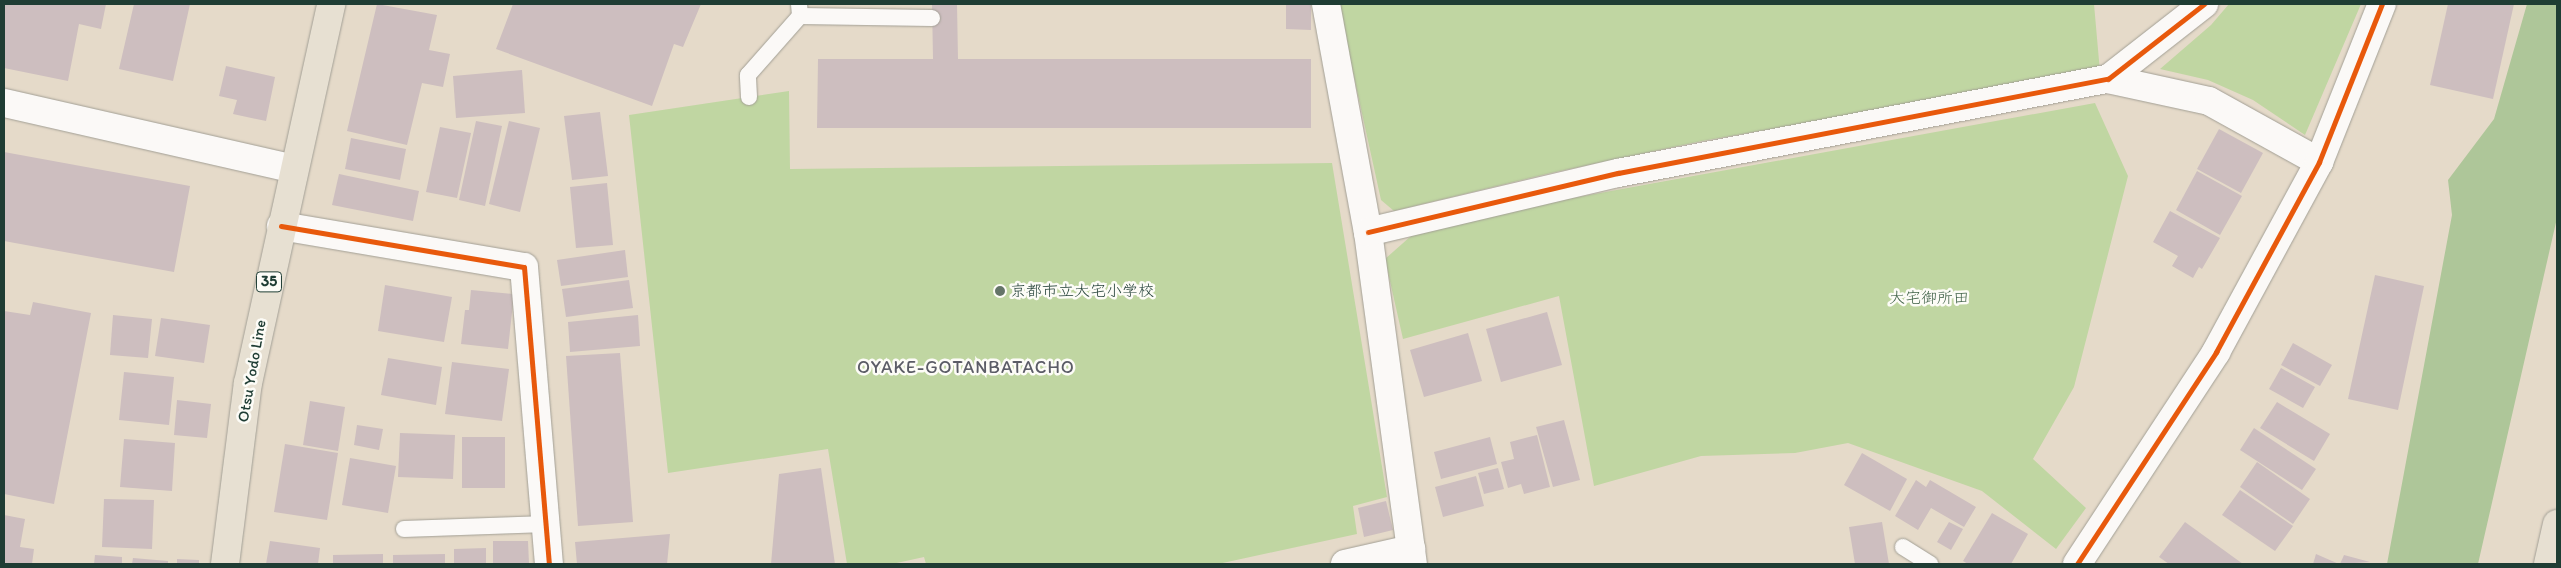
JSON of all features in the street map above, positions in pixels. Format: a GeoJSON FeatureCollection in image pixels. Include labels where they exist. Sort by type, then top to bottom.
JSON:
{"type":"FeatureCollection","features":[{"type":"Feature","properties":{"kind":"main road","name":"Otsu Yodo Line"},"geometry":{"type":"LineString","coordinates":[[225,564],[248,383],[331,4]]}},
{"type":"Feature","properties":{"kind":"main road"},"geometry":{"type":"LineString","coordinates":[[2548,564],[2557,524]]}},
{"type":"Feature","properties":{"kind":"street"},"geometry":{"type":"LineString","coordinates":[[1326,4],[1368,232],[1412,557],[1345,564]]}},
{"type":"Feature","properties":{"kind":"street"},"geometry":{"type":"LineString","coordinates":[[2108,79],[2204,4]]}},
{"type":"Feature","properties":{"kind":"street"},"geometry":{"type":"LineString","coordinates":[[2077,564],[2216,352],[2319,162],[2382,4]]}},
{"type":"Feature","properties":{"kind":"street"},"geometry":{"type":"LineString","coordinates":[[1368,232],[1618,173],[2108,79],[2209,101],[2319,162]]}},
{"type":"Feature","properties":{"kind":"street"},"geometry":{"type":"LineString","coordinates":[[4,104],[294,169]]}},
{"type":"Feature","properties":{"kind":"street"},"geometry":{"type":"LineString","coordinates":[[281,226],[524,267],[549,564]]}},
{"type":"Feature","properties":{"kind":"lane"},"geometry":{"type":"LineString","coordinates":[[749,97],[748,75],[799,10],[932,18]]}},
{"type":"Feature","properties":{"kind":"lane"},"geometry":{"type":"LineString","coordinates":[[404,530],[546,524]]}},
{"type":"Feature","properties":{"kind":"lane"},"geometry":{"type":"LineString","coordinates":[[1903,548],[1930,564]]}},
{"type":"Feature","properties":{"kind":"green space"},"geometry":{"type":"Polygon","coordinates":[[[1338,4],[2094,4],[2100,72],[1702,141],[1551,173],[1394,211],[1381,200],[1338,4]]]}},
{"type":"Feature","properties":{"kind":"green space"},"geometry":{"type":"Polygon","coordinates":[[[2229,4],[2361,4],[2305,135],[2253,100],[2208,80],[2160,69],[2211,25],[2229,4]]]}},
{"type":"Feature","properties":{"kind":"green space"},"geometry":{"type":"Polygon","coordinates":[[[2527,4],[2557,4],[2557,218],[2478,564],[2387,564],[2452,215],[2448,180],[2494,119],[2527,4]]]}},
{"type":"Feature","properties":{"kind":"green space","name":"京都市立大宅小学校"},"geometry":{"type":"Polygon","coordinates":[[[789,91],[790,169],[1332,163],[1387,497],[1353,506],[1357,534],[1218,564],[926,564],[924,557],[892,564],[847,564],[828,449],[668,473],[629,115],[789,91]]]}},
{"type":"Feature","properties":{"kind":"green space","name":"大宅御所田"},"geometry":{"type":"Polygon","coordinates":[[[2095,103],[2128,176],[2074,387],[2033,459],[2086,508],[2056,549],[1982,491],[1848,443],[1795,453],[1701,456],[1594,486],[1559,296],[1403,339],[1385,259],[1411,236],[1556,201],[2095,103]]]}},
{"type":"Feature","properties":{"kind":"building"},"geometry":{"type":"Polygon","coordinates":[[[4,4],[106,4],[101,29],[79,24],[68,81],[4,68],[4,4]]]}},
{"type":"Feature","properties":{"kind":"building"},"geometry":{"type":"Polygon","coordinates":[[[134,4],[190,4],[173,81],[119,69],[134,4]]]}},
{"type":"Feature","properties":{"kind":"building"},"geometry":{"type":"Polygon","coordinates":[[[377,4],[437,15],[429,50],[450,54],[443,87],[422,83],[407,145],[347,131],[377,4]]]}},
{"type":"Feature","properties":{"kind":"building"},"geometry":{"type":"Polygon","coordinates":[[[513,4],[701,4],[683,47],[674,44],[652,106],[496,49],[513,4]]]}},
{"type":"Feature","properties":{"kind":"building"},"geometry":{"type":"Polygon","coordinates":[[[932,4],[957,4],[958,59],[1311,59],[1311,128],[817,128],[818,59],[933,59],[932,4]]]}},
{"type":"Feature","properties":{"kind":"building"},"geometry":{"type":"Polygon","coordinates":[[[2448,4],[2514,4],[2493,99],[2430,85],[2448,4]]]}},
{"type":"Feature","properties":{"kind":"building"},"geometry":{"type":"Polygon","coordinates":[[[1286,5],[1311,5],[1311,30],[1286,29],[1286,5]]]}},
{"type":"Feature","properties":{"kind":"building"},"geometry":{"type":"Polygon","coordinates":[[[226,66],[275,77],[266,121],[233,114],[237,100],[219,96],[226,66]]]}},
{"type":"Feature","properties":{"kind":"building"},"geometry":{"type":"Polygon","coordinates":[[[522,70],[525,113],[456,118],[453,76],[522,70]]]}},
{"type":"Feature","properties":{"kind":"building"},"geometry":{"type":"Polygon","coordinates":[[[600,112],[608,176],[572,180],[564,116],[600,112]]]}},
{"type":"Feature","properties":{"kind":"building"},"geometry":{"type":"Polygon","coordinates":[[[476,121],[502,126],[485,206],[459,200],[476,121]]]}},
{"type":"Feature","properties":{"kind":"building"},"geometry":{"type":"Polygon","coordinates":[[[509,121],[540,128],[520,212],[489,204],[509,121]]]}},
{"type":"Feature","properties":{"kind":"building"},"geometry":{"type":"Polygon","coordinates":[[[440,127],[471,133],[457,198],[426,192],[440,127]]]}},
{"type":"Feature","properties":{"kind":"building"},"geometry":{"type":"Polygon","coordinates":[[[2219,129],[2263,153],[2241,193],[2197,169],[2219,129]]]}},
{"type":"Feature","properties":{"kind":"building"},"geometry":{"type":"Polygon","coordinates":[[[351,138],[406,149],[400,180],[345,169],[351,138]]]}},
{"type":"Feature","properties":{"kind":"building"},"geometry":{"type":"Polygon","coordinates":[[[4,152],[190,186],[174,272],[4,241],[4,152]]]}},
{"type":"Feature","properties":{"kind":"building"},"geometry":{"type":"Polygon","coordinates":[[[2197,171],[2242,196],[2220,235],[2176,210],[2197,171]]]}},
{"type":"Feature","properties":{"kind":"building"},"geometry":{"type":"Polygon","coordinates":[[[339,174],[419,191],[413,221],[332,205],[339,174]]]}},
{"type":"Feature","properties":{"kind":"building"},"geometry":{"type":"Polygon","coordinates":[[[607,183],[613,245],[576,248],[570,187],[607,183]]]}},
{"type":"Feature","properties":{"kind":"building"},"geometry":{"type":"Polygon","coordinates":[[[2170,211],[2220,238],[2202,269],[2199,267],[2193,278],[2172,266],[2178,256],[2153,242],[2170,211]]]}},
{"type":"Feature","properties":{"kind":"building"},"geometry":{"type":"Polygon","coordinates":[[[625,250],[628,277],[561,286],[557,260],[625,250]]]}},
{"type":"Feature","properties":{"kind":"building"},"geometry":{"type":"Polygon","coordinates":[[[2375,275],[2424,286],[2398,410],[2348,399],[2375,275]]]}},
{"type":"Feature","properties":{"kind":"building"},"geometry":{"type":"Polygon","coordinates":[[[629,280],[633,308],[566,317],[562,289],[629,280]]]}},
{"type":"Feature","properties":{"kind":"building"},"geometry":{"type":"Polygon","coordinates":[[[385,285],[452,297],[444,342],[378,331],[385,285]]]}},
{"type":"Feature","properties":{"kind":"building"},"geometry":{"type":"Polygon","coordinates":[[[471,290],[514,294],[508,349],[461,344],[465,310],[469,310],[471,290]]]}},
{"type":"Feature","properties":{"kind":"building"},"geometry":{"type":"Polygon","coordinates":[[[33,302],[91,313],[54,504],[4,494],[4,311],[30,315],[33,302]]]}},
{"type":"Feature","properties":{"kind":"building"},"geometry":{"type":"Polygon","coordinates":[[[1547,312],[1562,365],[1501,382],[1486,329],[1547,312]]]}},
{"type":"Feature","properties":{"kind":"building"},"geometry":{"type":"Polygon","coordinates":[[[113,315],[152,319],[148,358],[110,355],[113,315]]]}},
{"type":"Feature","properties":{"kind":"building"},"geometry":{"type":"Polygon","coordinates":[[[638,315],[640,346],[570,352],[568,322],[638,315]]]}},
{"type":"Feature","properties":{"kind":"building"},"geometry":{"type":"Polygon","coordinates":[[[161,318],[210,325],[204,363],[155,356],[161,318]]]}},
{"type":"Feature","properties":{"kind":"building"},"geometry":{"type":"Polygon","coordinates":[[[1468,333],[1482,381],[1424,397],[1410,350],[1468,333]]]}},
{"type":"Feature","properties":{"kind":"building"},"geometry":{"type":"Polygon","coordinates":[[[2293,343],[2332,365],[2320,386],[2281,365],[2293,343]]]}},
{"type":"Feature","properties":{"kind":"building"},"geometry":{"type":"Polygon","coordinates":[[[620,353],[633,522],[578,526],[566,356],[620,353]]]}},
{"type":"Feature","properties":{"kind":"building"},"geometry":{"type":"Polygon","coordinates":[[[388,358],[442,367],[436,405],[381,395],[388,358]]]}},
{"type":"Feature","properties":{"kind":"building"},"geometry":{"type":"Polygon","coordinates":[[[452,362],[509,369],[502,421],[445,414],[452,362]]]}},
{"type":"Feature","properties":{"kind":"building"},"geometry":{"type":"Polygon","coordinates":[[[2281,368],[2315,387],[2303,408],[2269,389],[2281,368]]]}},
{"type":"Feature","properties":{"kind":"building"},"geometry":{"type":"Polygon","coordinates":[[[124,372],[174,377],[169,425],[119,420],[124,372]]]}},
{"type":"Feature","properties":{"kind":"building"},"geometry":{"type":"Polygon","coordinates":[[[177,400],[211,404],[207,438],[174,435],[177,400]]]}},
{"type":"Feature","properties":{"kind":"building"},"geometry":{"type":"Polygon","coordinates":[[[310,401],[345,407],[338,451],[303,445],[310,401]]]}},
{"type":"Feature","properties":{"kind":"building"},"geometry":{"type":"Polygon","coordinates":[[[2277,402],[2330,434],[2314,461],[2260,428],[2277,402]]]}},
{"type":"Feature","properties":{"kind":"building"},"geometry":{"type":"Polygon","coordinates":[[[1564,420],[1580,480],[1553,487],[1536,427],[1564,420]]]}},
{"type":"Feature","properties":{"kind":"building"},"geometry":{"type":"Polygon","coordinates":[[[357,425],[383,429],[379,450],[354,445],[357,425]]]}},
{"type":"Feature","properties":{"kind":"building"},"geometry":{"type":"Polygon","coordinates":[[[2254,428],[2316,469],[2302,490],[2240,450],[2254,428]]]}},
{"type":"Feature","properties":{"kind":"building"},"geometry":{"type":"Polygon","coordinates":[[[400,433],[455,435],[453,479],[398,477],[400,433]]]}},
{"type":"Feature","properties":{"kind":"building"},"geometry":{"type":"Polygon","coordinates":[[[1537,435],[1550,487],[1524,494],[1521,484],[1508,488],[1501,462],[1514,459],[1510,442],[1537,435]]]}},
{"type":"Feature","properties":{"kind":"building"},"geometry":{"type":"Polygon","coordinates":[[[462,437],[505,437],[505,488],[462,488],[462,437]]]}},
{"type":"Feature","properties":{"kind":"building"},"geometry":{"type":"Polygon","coordinates":[[[1490,437],[1497,464],[1441,479],[1434,452],[1490,437]]]}},
{"type":"Feature","properties":{"kind":"building"},"geometry":{"type":"Polygon","coordinates":[[[124,439],[175,443],[172,491],[120,487],[124,439]]]}},
{"type":"Feature","properties":{"kind":"building"},"geometry":{"type":"Polygon","coordinates":[[[285,444],[338,453],[327,520],[274,512],[285,444]]]}},
{"type":"Feature","properties":{"kind":"building"},"geometry":{"type":"Polygon","coordinates":[[[1862,453],[1907,479],[1890,511],[1844,485],[1862,453]]]}},
{"type":"Feature","properties":{"kind":"building"},"geometry":{"type":"Polygon","coordinates":[[[350,458],[396,466],[388,513],[342,505],[350,458]]]}},
{"type":"Feature","properties":{"kind":"building"},"geometry":{"type":"Polygon","coordinates":[[[2257,462],[2310,499],[2293,524],[2240,487],[2257,462]]]}},
{"type":"Feature","properties":{"kind":"building"},"geometry":{"type":"Polygon","coordinates":[[[821,468],[835,564],[771,564],[779,474],[821,468]]]}},
{"type":"Feature","properties":{"kind":"building"},"geometry":{"type":"Polygon","coordinates":[[[1498,468],[1504,489],[1484,494],[1478,473],[1498,468]]]}},
{"type":"Feature","properties":{"kind":"building"},"geometry":{"type":"Polygon","coordinates":[[[1476,476],[1484,506],[1443,517],[1435,487],[1476,476]]]}},
{"type":"Feature","properties":{"kind":"building"},"geometry":{"type":"Polygon","coordinates":[[[1916,480],[1926,487],[1930,480],[1976,507],[1964,527],[1931,508],[1918,530],[1895,516],[1916,480]]]}},
{"type":"Feature","properties":{"kind":"building"},"geometry":{"type":"Polygon","coordinates":[[[2240,490],[2293,526],[2275,551],[2222,515],[2240,490]]]}},
{"type":"Feature","properties":{"kind":"building"},"geometry":{"type":"Polygon","coordinates":[[[104,499],[154,500],[152,549],[102,547],[104,499]]]}},
{"type":"Feature","properties":{"kind":"building"},"geometry":{"type":"Polygon","coordinates":[[[1386,501],[1393,530],[1364,537],[1358,508],[1386,501]]]}},
{"type":"Feature","properties":{"kind":"building"},"geometry":{"type":"Polygon","coordinates":[[[1992,513],[2028,534],[2011,564],[1968,564],[1963,561],[1992,513]]]}},
{"type":"Feature","properties":{"kind":"building"},"geometry":{"type":"Polygon","coordinates":[[[4,515],[25,519],[20,547],[34,549],[32,564],[4,564],[4,515]]]}},
{"type":"Feature","properties":{"kind":"building"},"geometry":{"type":"Polygon","coordinates":[[[1882,522],[1889,564],[1855,564],[1849,527],[1882,522]]]}},
{"type":"Feature","properties":{"kind":"building"},"geometry":{"type":"Polygon","coordinates":[[[1949,522],[1963,529],[1951,550],[1937,542],[1949,522]]]}},
{"type":"Feature","properties":{"kind":"building"},"geometry":{"type":"Polygon","coordinates":[[[2185,522],[2243,564],[2169,564],[2159,557],[2185,522]]]}},
{"type":"Feature","properties":{"kind":"building"},"geometry":{"type":"Polygon","coordinates":[[[670,534],[667,564],[577,564],[575,542],[670,534]]]}},
{"type":"Feature","properties":{"kind":"building"},"geometry":{"type":"Polygon","coordinates":[[[270,541],[320,548],[318,564],[266,564],[270,541]]]}},
{"type":"Feature","properties":{"kind":"building"},"geometry":{"type":"Polygon","coordinates":[[[493,541],[528,541],[529,564],[493,564],[493,541]]]}},
{"type":"Feature","properties":{"kind":"building"},"geometry":{"type":"Polygon","coordinates":[[[486,548],[486,564],[454,564],[454,549],[486,548]]]}},
{"type":"Feature","properties":{"kind":"building"},"geometry":{"type":"Polygon","coordinates":[[[383,554],[383,564],[333,564],[333,555],[383,554]]]}},
{"type":"Feature","properties":{"kind":"building"},"geometry":{"type":"Polygon","coordinates":[[[445,554],[445,564],[393,564],[393,555],[445,554]]]}},
{"type":"Feature","properties":{"kind":"building"},"geometry":{"type":"Polygon","coordinates":[[[2316,554],[2339,564],[2313,564],[2316,554]]]}},
{"type":"Feature","properties":{"kind":"building"},"geometry":{"type":"Polygon","coordinates":[[[95,555],[122,557],[122,564],[94,564],[95,555]]]}},
{"type":"Feature","properties":{"kind":"building"},"geometry":{"type":"Polygon","coordinates":[[[2344,555],[2370,562],[2340,564],[2344,555]]]}},
{"type":"Feature","properties":{"kind":"building"},"geometry":{"type":"Polygon","coordinates":[[[133,558],[168,561],[168,564],[132,564],[133,558]]]}},
{"type":"Feature","properties":{"kind":"building"},"geometry":{"type":"Polygon","coordinates":[[[177,559],[199,560],[199,564],[177,564],[177,559]]]}},
{"type":"Feature","properties":{"kind":"cycle path"},"geometry":{"type":"LineString","coordinates":[[1368,232],[1618,173],[2108,79],[2204,4]]}},
{"type":"Feature","properties":{"kind":"cycle path"},"geometry":{"type":"LineString","coordinates":[[2077,564],[2216,352],[2319,162],[2382,4]]}},
{"type":"Feature","properties":{"kind":"cycle path"},"geometry":{"type":"LineString","coordinates":[[281,226],[524,267],[549,564]]}},
{"type":"Feature","properties":{"kind":"place","name":"京都市立大宅小学校"},"geometry":{"type":"Point","coordinates":[1000,291]}},
{"type":"Feature","properties":{"kind":"district","name":"OYAKE-GOTANBATACHO"},"geometry":{"type":"Point","coordinates":[966,367]}}]}
